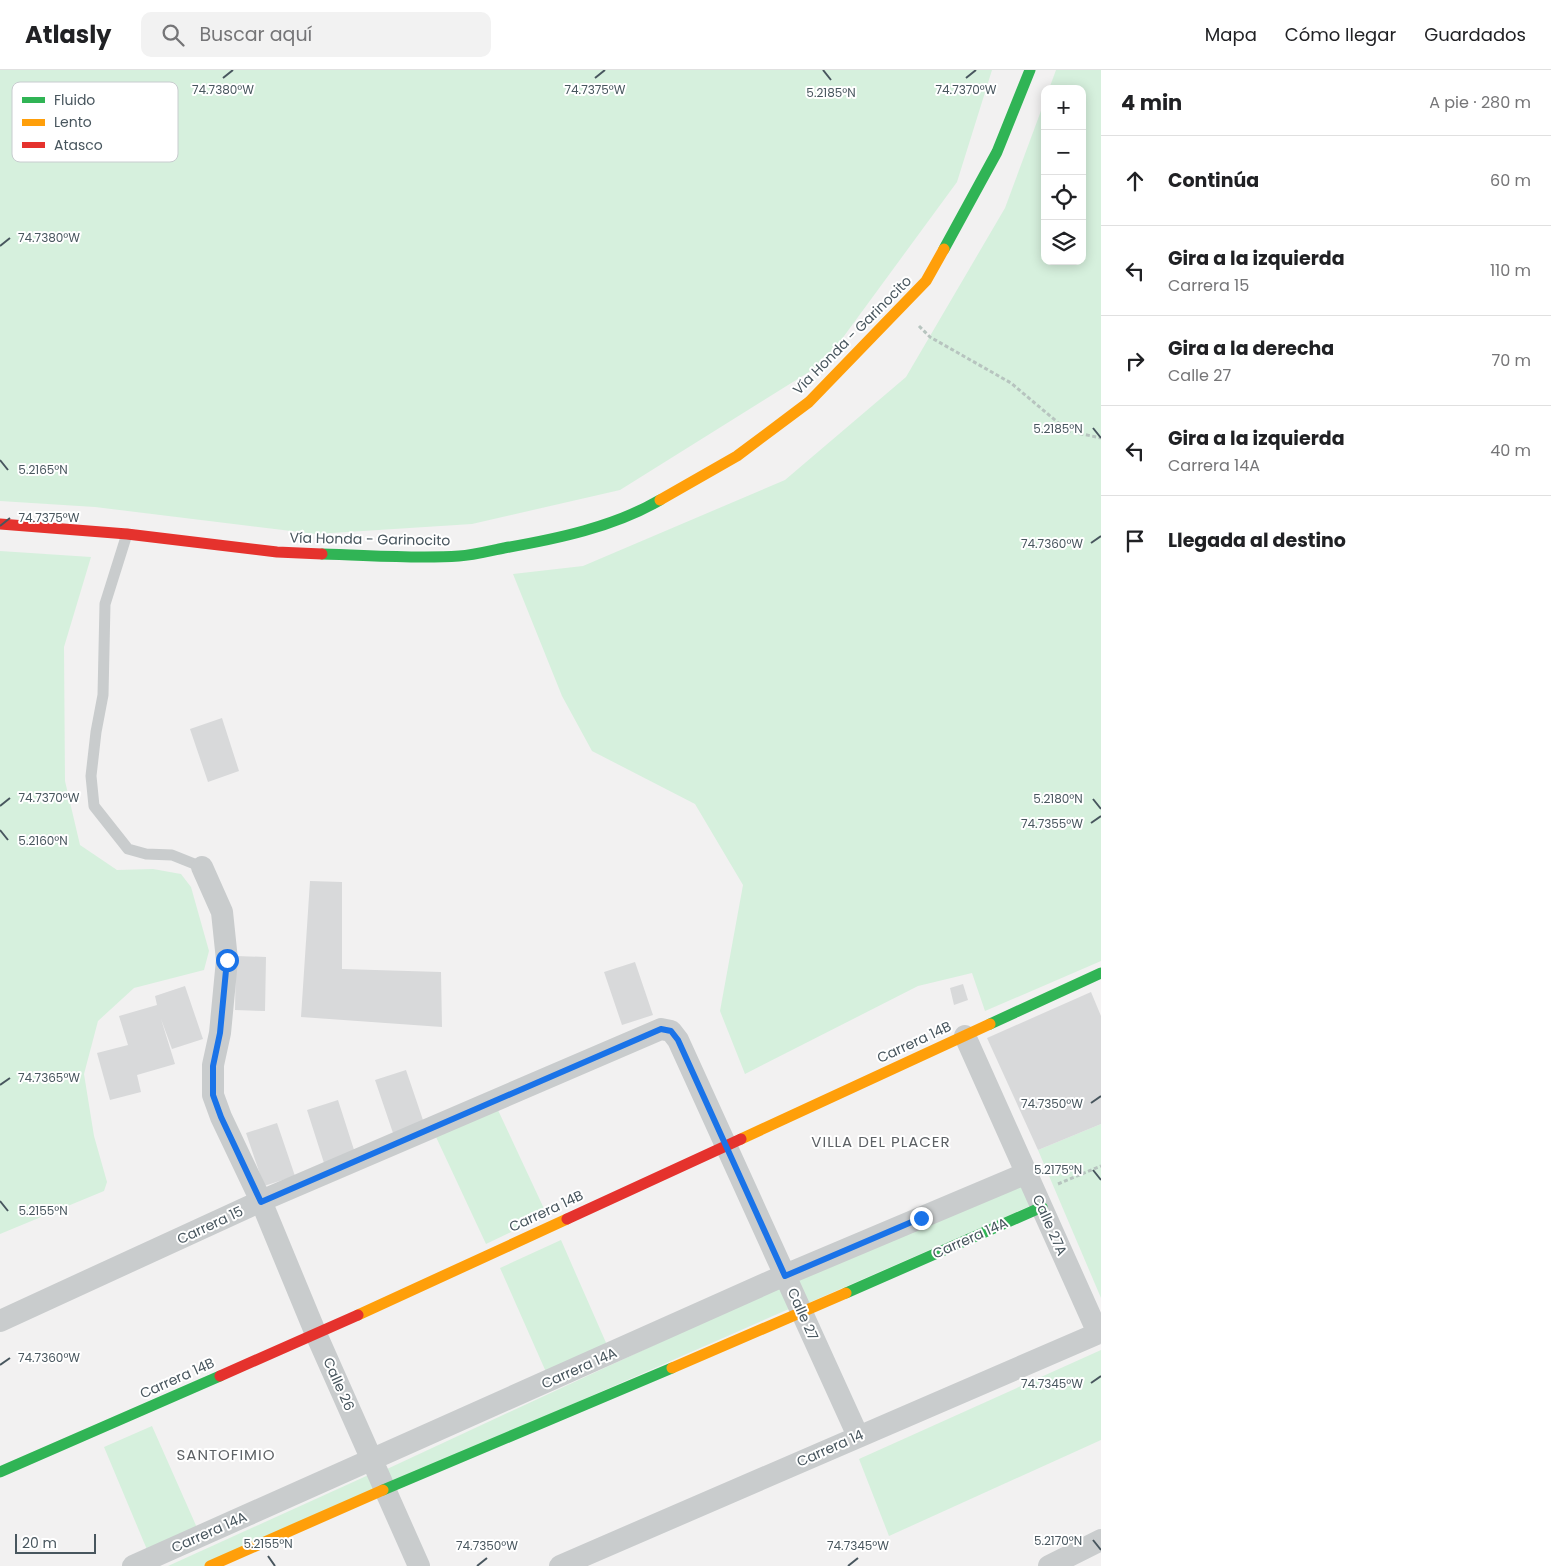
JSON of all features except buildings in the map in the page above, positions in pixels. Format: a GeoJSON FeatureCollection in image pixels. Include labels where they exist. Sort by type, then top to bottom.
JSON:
{"type":"FeatureCollection","features":[{"type":"Feature","properties":{"kind":"main road","name":"Vía Honda - Garinocito"},"geometry":{"type":"LineString","coordinates":[[0,524],[127,534],[277,552],[407,558],[461,556],[540,542],[594,528],[650,506],[737,456],[808,402],[926,281],[997,152],[1030,70]]}},
{"type":"Feature","properties":{"kind":"main road","name":"Carrera 14B"},"geometry":{"type":"LineString","coordinates":[[0,1472],[316,1334],[1100,974]]}},
{"type":"Feature","properties":{"kind":"main road","name":"Carrera 14A"},"geometry":{"type":"LineString","coordinates":[[210,1566],[385,1488],[802,1313],[1039,1200]]}},
{"type":"Feature","properties":{"kind":"street","name":"Calle 26"},"geometry":{"type":"LineString","coordinates":[[202,867],[222,912],[227,960],[220,1033],[213,1066],[213,1095],[221,1117],[261,1202],[316,1334],[420,1566]]}},
{"type":"Feature","properties":{"kind":"street","name":"Carrera 15"},"geometry":{"type":"LineString","coordinates":[[0,1321],[261,1202],[661,1029],[671,1031]]}},
{"type":"Feature","properties":{"kind":"street","name":"Calle 27"},"geometry":{"type":"LineString","coordinates":[[671,1031],[678,1040],[858,1436]]}},
{"type":"Feature","properties":{"kind":"street","name":"Calle 27A"},"geometry":{"type":"LineString","coordinates":[[965,1036],[1100,1332]]}},
{"type":"Feature","properties":{"kind":"street","name":"Carrera 14A"},"geometry":{"type":"LineString","coordinates":[[133,1566],[785,1276],[1027,1173]]}},
{"type":"Feature","properties":{"kind":"street","name":"Carrera 14"},"geometry":{"type":"LineString","coordinates":[[560,1566],[1100,1332]]}},
{"type":"Feature","properties":{"kind":"street"},"geometry":{"type":"LineString","coordinates":[[1048,1566],[1101,1540]]}},
{"type":"Feature","properties":{"kind":"lane"},"geometry":{"type":"LineString","coordinates":[[127,534],[105,604],[103,695],[96,732],[91,776],[94,806],[128,849],[146,854],[172,855],[202,867]]}},
{"type":"Feature","properties":{"kind":"path"},"geometry":{"type":"LineString","coordinates":[[901,308],[930,337],[1011,383],[1068,431],[1101,438]]}},
{"type":"Feature","properties":{"kind":"path"},"geometry":{"type":"LineString","coordinates":[[1039,1200],[1101,1166]]}},
{"type":"Feature","properties":{"kind":"green space"},"geometry":{"type":"Polygon","coordinates":[[[0,70],[992,70],[957,182],[825,362],[620,490],[472,524],[316,534],[95,507],[0,501],[0,70]]]}},
{"type":"Feature","properties":{"kind":"green space"},"geometry":{"type":"Polygon","coordinates":[[[1056,70],[1101,70],[1101,961],[985,1011],[972,973],[918,986],[745,1074],[720,1011],[743,885],[695,804],[592,751],[562,696],[513,574],[583,566],[785,480],[906,377],[1005,208],[1041,111],[1041,265],[1086,265],[1086,85],[1050,85],[1056,70]]]}},
{"type":"Feature","properties":{"kind":"green space"},"geometry":{"type":"Polygon","coordinates":[[[0,551],[91,557],[64,647],[65,781],[80,845],[117,870],[153,869],[181,874],[191,887],[209,951],[204,970],[134,988],[98,1021],[84,1074],[94,1136],[107,1182],[104,1191],[0,1234],[0,551]]]}},
{"type":"Feature","properties":{"kind":"green space"},"geometry":{"type":"Polygon","coordinates":[[[497,1108],[547,1215],[486,1244],[436,1137],[497,1108]]]}},
{"type":"Feature","properties":{"kind":"green space"},"geometry":{"type":"Polygon","coordinates":[[[1101,1124],[1101,1298],[1038,1150],[1101,1124]]]}},
{"type":"Feature","properties":{"kind":"green space"},"geometry":{"type":"Polygon","coordinates":[[[1022,1183],[1032,1205],[806,1304],[794,1278],[1022,1183]]]}},
{"type":"Feature","properties":{"kind":"green space"},"geometry":{"type":"Polygon","coordinates":[[[561,1240],[607,1345],[546,1372],[500,1268],[561,1240]]]}},
{"type":"Feature","properties":{"kind":"green space"},"geometry":{"type":"Polygon","coordinates":[[[781,1286],[789,1309],[391,1484],[387,1469],[781,1286]]]}},
{"type":"Feature","properties":{"kind":"green space"},"geometry":{"type":"Polygon","coordinates":[[[1101,1350],[1101,1440],[889,1536],[859,1459],[1101,1350]]]}},
{"type":"Feature","properties":{"kind":"green space"},"geometry":{"type":"Polygon","coordinates":[[[152,1426],[198,1530],[148,1552],[104,1447],[152,1426]]]}},
{"type":"Feature","properties":{"kind":"green space"},"geometry":{"type":"Polygon","coordinates":[[[373,1473],[381,1491],[215,1566],[168,1566],[373,1473]]]}},
{"type":"Feature","properties":{"kind":"traffic: fast"},"geometry":{"type":"LineString","coordinates":[[944,249],[997,152],[1030,70]]}},
{"type":"Feature","properties":{"kind":"traffic: fast"},"geometry":{"type":"LineString","coordinates":[[322,554],[390,557],[470,555],[584,531],[624,518],[660,500]]}},
{"type":"Feature","properties":{"kind":"traffic: fast"},"geometry":{"type":"LineString","coordinates":[[990,1024],[1101,973]]}},
{"type":"Feature","properties":{"kind":"traffic: fast"},"geometry":{"type":"LineString","coordinates":[[846,1293],[1042,1207]]}},
{"type":"Feature","properties":{"kind":"traffic: fast"},"geometry":{"type":"LineString","coordinates":[[383,1490],[672,1368]]}},
{"type":"Feature","properties":{"kind":"traffic: fast"},"geometry":{"type":"LineString","coordinates":[[0,1472],[220,1376]]}},
{"type":"Feature","properties":{"kind":"traffic: slow"},"geometry":{"type":"LineString","coordinates":[[660,500],[737,456],[809,402],[926,281],[944,249]]}},
{"type":"Feature","properties":{"kind":"traffic: slow"},"geometry":{"type":"LineString","coordinates":[[741,1139],[990,1024]]}},
{"type":"Feature","properties":{"kind":"traffic: slow"},"geometry":{"type":"LineString","coordinates":[[358,1315],[567,1219]]}},
{"type":"Feature","properties":{"kind":"traffic: slow"},"geometry":{"type":"LineString","coordinates":[[672,1368],[846,1293]]}},
{"type":"Feature","properties":{"kind":"traffic: slow"},"geometry":{"type":"LineString","coordinates":[[210,1566],[383,1490]]}},
{"type":"Feature","properties":{"kind":"traffic: jam"},"geometry":{"type":"LineString","coordinates":[[0,524],[127,534],[277,552],[322,554]]}},
{"type":"Feature","properties":{"kind":"traffic: jam"},"geometry":{"type":"LineString","coordinates":[[567,1219],[741,1139]]}},
{"type":"Feature","properties":{"kind":"traffic: jam"},"geometry":{"type":"LineString","coordinates":[[220,1376],[358,1315]]}},
{"type":"Feature","properties":{"kind":"district","name":"VILLA DEL PLACER"},"geometry":{"type":"Point","coordinates":[881,1142]}},
{"type":"Feature","properties":{"kind":"district","name":"SANTOFIMIO"},"geometry":{"type":"Point","coordinates":[226,1455]}},
{"type":"Feature","properties":{"kind":"route"},"geometry":{"type":"LineString","coordinates":[[227,960],[220,1033],[213,1066],[213,1095],[221,1117],[261,1202],[661,1029],[671,1031],[678,1040],[785,1276],[921,1218]]}}]}
